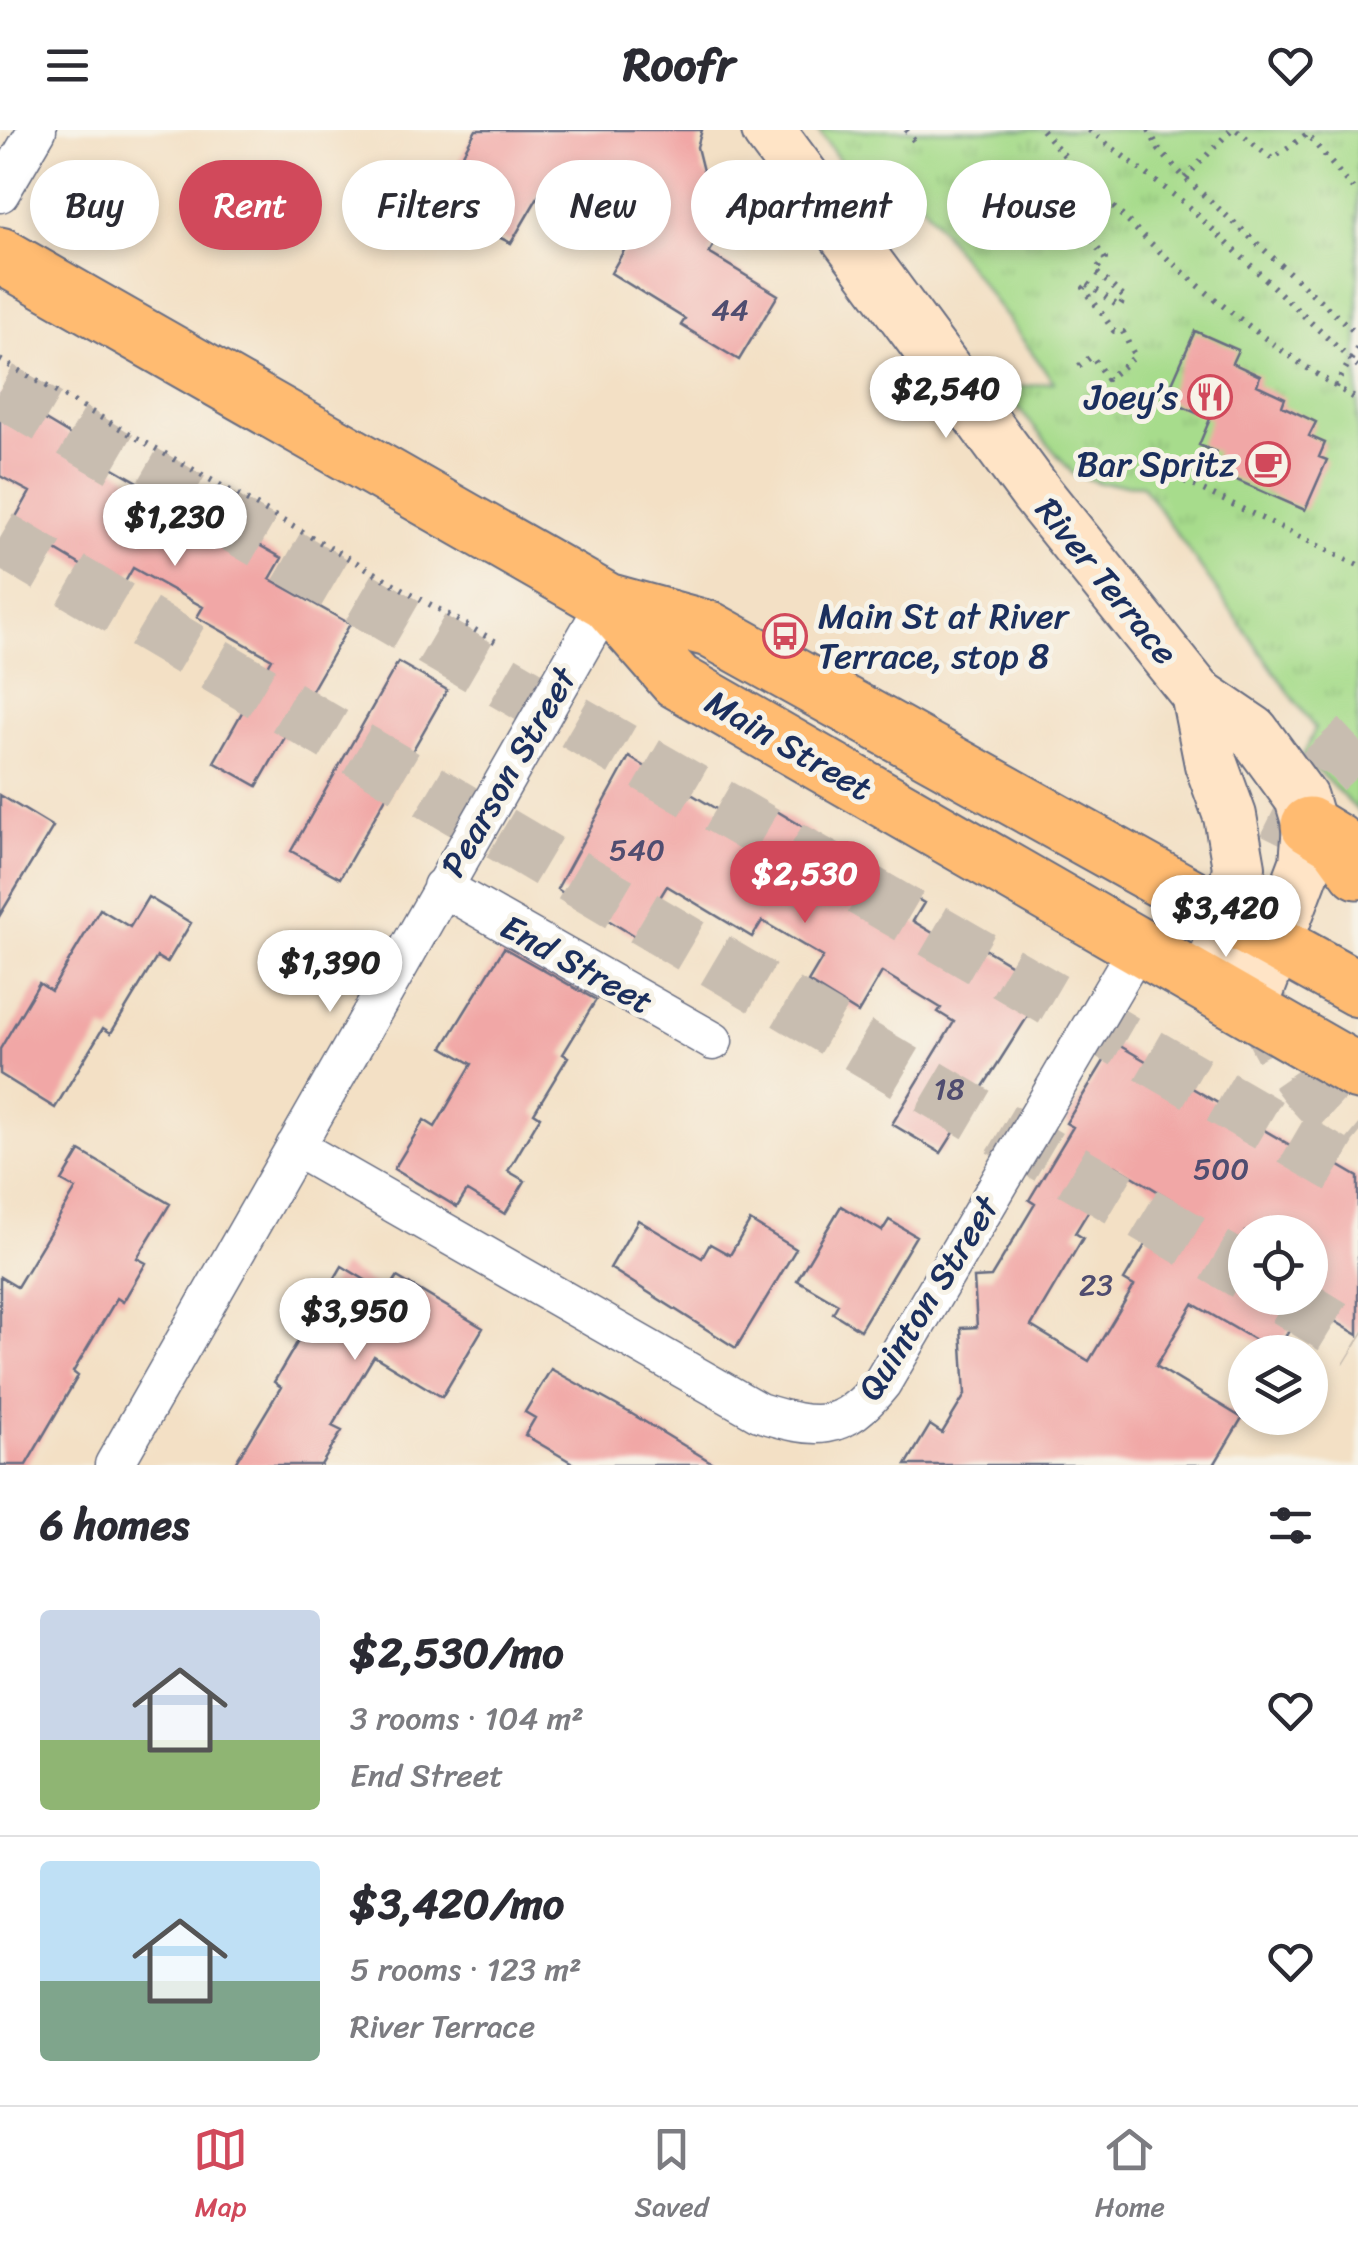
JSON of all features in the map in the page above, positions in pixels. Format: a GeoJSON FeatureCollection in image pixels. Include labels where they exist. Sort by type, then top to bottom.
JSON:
{"type":"FeatureCollection","features":[{"type":"Feature","properties":{"kind":"highway","name":"Main Street"},"geometry":{"type":"LineString","coordinates":[[0,255],[607,601],[709,629],[1358,989]]}},
{"type":"Feature","properties":{"kind":"highway","name":"Main Street"},"geometry":{"type":"LineString","coordinates":[[607,601],[677,681],[1358,1072]]}},
{"type":"Feature","properties":{"kind":"highway"},"geometry":{"type":"LineString","coordinates":[[1308,825],[1337,842],[1358,871]]}},
{"type":"Feature","properties":{"kind":"main road","name":"River Terrace"},"geometry":{"type":"LineString","coordinates":[[768,130],[1037,494],[1198,694],[1253,732],[1294,785],[1308,825],[1306,863],[1277,943],[1229,995]]}},
{"type":"Feature","properties":{"kind":"main road","name":"River Terrace"},"geometry":{"type":"LineString","coordinates":[[1198,694],[1210,764],[1237,844],[1239,867],[1230,917],[1229,995]]}},
{"type":"Feature","properties":{"kind":"street"},"geometry":{"type":"LineString","coordinates":[[0,193],[37,130]]}},
{"type":"Feature","properties":{"kind":"street","name":"Pearson Street"},"geometry":{"type":"LineString","coordinates":[[114,1465],[607,601]]}},
{"type":"Feature","properties":{"kind":"street","name":"End Street"},"geometry":{"type":"LineString","coordinates":[[442,887],[713,1040]]}},
{"type":"Feature","properties":{"kind":"street","name":"Quinton Street"},"geometry":{"type":"LineString","coordinates":[[295,1147],[759,1412],[797,1424],[827,1426],[860,1410],[882,1383],[1139,944]]}},
{"type":"Feature","properties":{"kind":"path"},"geometry":{"type":"LineString","coordinates":[[906,130],[918,146]]}},
{"type":"Feature","properties":{"kind":"path"},"geometry":{"type":"LineString","coordinates":[[1042,130],[1067,160]]}},
{"type":"Feature","properties":{"kind":"path"},"geometry":{"type":"LineString","coordinates":[[1088,130],[1187,205],[1358,368]]}},
{"type":"Feature","properties":{"kind":"path"},"geometry":{"type":"LineString","coordinates":[[1150,130],[1159,150],[1185,178],[1358,336]]}},
{"type":"Feature","properties":{"kind":"path"},"geometry":{"type":"LineString","coordinates":[[1185,178],[1234,130],[1272,159],[1307,134],[1358,195]]}},
{"type":"Feature","properties":{"kind":"path"},"geometry":{"type":"LineString","coordinates":[[1111,207],[1156,250],[1358,400]]}},
{"type":"Feature","properties":{"kind":"path"},"geometry":{"type":"LineString","coordinates":[[1079,366],[1092,356],[1107,380],[1134,357],[1124,332],[1114,331],[1084,288],[1088,284],[1119,307],[1125,298],[1094,271],[1105,260],[1098,250]]}},
{"type":"Feature","properties":{"kind":"path"},"geometry":{"type":"LineString","coordinates":[[1335,386],[1358,347]]}},
{"type":"Feature","properties":{"kind":"path"},"geometry":{"type":"LineString","coordinates":[[0,360],[498,644]]}},
{"type":"Feature","properties":{"kind":"path"},"geometry":{"type":"LineString","coordinates":[[1166,472],[1358,565]]}},
{"type":"Feature","properties":{"kind":"green space"},"geometry":{"type":"Polygon","coordinates":[[[818,130],[1358,130],[1358,811],[1303,756],[1315,729],[1142,485],[1100,483],[1073,474],[1003,390],[1054,382],[956,250],[1111,250],[1111,160],[947,160],[947,237],[927,210],[927,160],[839,160],[818,130]]]}},
{"type":"Feature","properties":{"kind":"building"},"geometry":{"type":"Polygon","coordinates":[[[476,130],[702,130],[697,147],[700,160],[691,160],[691,250],[711,250],[709,253],[778,295],[739,360],[681,325],[685,319],[611,273],[624,250],[671,250],[671,160],[535,160],[535,202],[515,236],[515,160],[459,160],[476,130]]]}},
{"type":"Feature","properties":{"kind":"building"},"geometry":{"type":"Polygon","coordinates":[[[1195,331],[1238,350],[1232,363],[1260,376],[1257,385],[1285,398],[1282,406],[1316,422],[1309,436],[1325,443],[1319,457],[1327,460],[1305,510],[1209,468],[1216,452],[1199,445],[1210,419],[1165,399],[1195,331]]]}},
{"type":"Feature","properties":{"kind":"building"},"geometry":{"type":"Polygon","coordinates":[[[0,393],[87,445],[84,451],[182,507],[192,490],[234,514],[227,527],[282,558],[270,579],[350,624],[257,786],[214,762],[272,659],[197,617],[203,607],[133,568],[121,589],[12,524],[30,492],[0,476],[0,393]]]}},
{"type":"Feature","properties":{"kind":"building"},"geometry":{"type":"Polygon","coordinates":[[[398,662],[447,690],[340,878],[291,851],[398,662]]]}},
{"type":"Feature","properties":{"kind":"building"},"geometry":{"type":"Polygon","coordinates":[[[629,757],[750,829],[765,804],[815,834],[798,861],[858,898],[873,873],[924,903],[913,921],[971,956],[978,945],[1047,986],[941,1153],[892,1124],[954,1022],[938,1012],[941,1008],[882,972],[858,1013],[808,982],[823,957],[762,921],[752,937],[667,886],[636,937],[557,889],[629,757]]]}},
{"type":"Feature","properties":{"kind":"building"},"geometry":{"type":"Polygon","coordinates":[[[0,795],[53,827],[0,915],[0,795]]]}},
{"type":"Feature","properties":{"kind":"building"},"geometry":{"type":"Polygon","coordinates":[[[148,897],[191,923],[167,963],[157,957],[111,1033],[103,1028],[55,1108],[0,1074],[0,1049],[39,983],[51,991],[100,909],[130,927],[148,897]]]}},
{"type":"Feature","properties":{"kind":"building"},"geometry":{"type":"Polygon","coordinates":[[[504,948],[596,1000],[563,1054],[568,1057],[534,1113],[540,1117],[508,1171],[525,1181],[505,1214],[467,1191],[457,1207],[394,1169],[424,1120],[435,1127],[472,1064],[443,1047],[504,948]]]}},
{"type":"Feature","properties":{"kind":"building"},"geometry":{"type":"Polygon","coordinates":[[[1115,1043],[1319,1162],[1322,1156],[1358,1177],[1358,1335],[1325,1315],[1328,1315],[1328,1215],[1228,1215],[1228,1315],[1299,1315],[1286,1335],[1247,1335],[1193,1304],[1156,1366],[1228,1410],[1228,1435],[1232,1435],[1214,1465],[906,1465],[930,1425],[942,1433],[965,1395],[961,1328],[977,1327],[974,1278],[991,1277],[1035,1204],[1029,1200],[1073,1127],[1066,1123],[1115,1043]],[[1116,1166],[1075,1233],[1083,1238],[1031,1326],[1089,1361],[1134,1286],[1124,1280],[1172,1200],[1116,1166]]]}},
{"type":"Feature","properties":{"kind":"building"},"geometry":{"type":"Polygon","coordinates":[[[80,1151],[170,1204],[137,1258],[146,1263],[123,1302],[117,1298],[73,1372],[78,1376],[26,1465],[0,1465],[0,1277],[17,1287],[76,1189],[62,1181],[80,1151]]]}},
{"type":"Feature","properties":{"kind":"building"},"geometry":{"type":"Polygon","coordinates":[[[841,1206],[882,1231],[889,1220],[916,1236],[860,1330],[833,1313],[838,1304],[797,1280],[841,1206]]]}},
{"type":"Feature","properties":{"kind":"building"},"geometry":{"type":"Polygon","coordinates":[[[638,1220],[702,1258],[710,1244],[730,1255],[750,1221],[796,1249],[736,1348],[610,1268],[638,1220]]]}},
{"type":"Feature","properties":{"kind":"building"},"geometry":{"type":"Polygon","coordinates":[[[342,1266],[387,1293],[397,1277],[483,1328],[442,1397],[374,1356],[332,1426],[342,1431],[321,1465],[234,1465],[281,1387],[274,1382],[342,1266]]]}},
{"type":"Feature","properties":{"kind":"building"},"geometry":{"type":"Polygon","coordinates":[[[551,1369],[716,1465],[576,1465],[525,1435],[535,1418],[525,1412],[551,1369]]]}},
{"type":"Feature","properties":{"kind":"tunnel"},"geometry":{"type":"LineString","coordinates":[[0,389],[1358,1177]]}},
{"type":"Feature","properties":{"kind":"tunnel"},"geometry":{"type":"LineString","coordinates":[[0,538],[1228,1263]]}},
{"type":"Feature","properties":{"kind":"tunnel"},"geometry":{"type":"LineString","coordinates":[[1286,847],[1324,770],[1358,739]]}},
{"type":"Feature","properties":{"kind":"tunnel"},"geometry":{"type":"LineString","coordinates":[[1258,998],[1298,1074],[1323,1104],[1358,1135]]}},
{"type":"Feature","properties":{"kind":"tunnel"},"geometry":{"type":"LineString","coordinates":[[1314,1315],[1358,1342]]}},
{"type":"Feature","properties":{"kind":"place","name":"Joey’s"},"geometry":{"type":"Point","coordinates":[1210,397]}},
{"type":"Feature","properties":{"kind":"place","name":"Bar Spritz"},"geometry":{"type":"Point","coordinates":[1268,464]}},
{"type":"Feature","properties":{"kind":"place","name":"Main St at River Terrace, stop 8"},"geometry":{"type":"Point","coordinates":[785,636]}}]}
